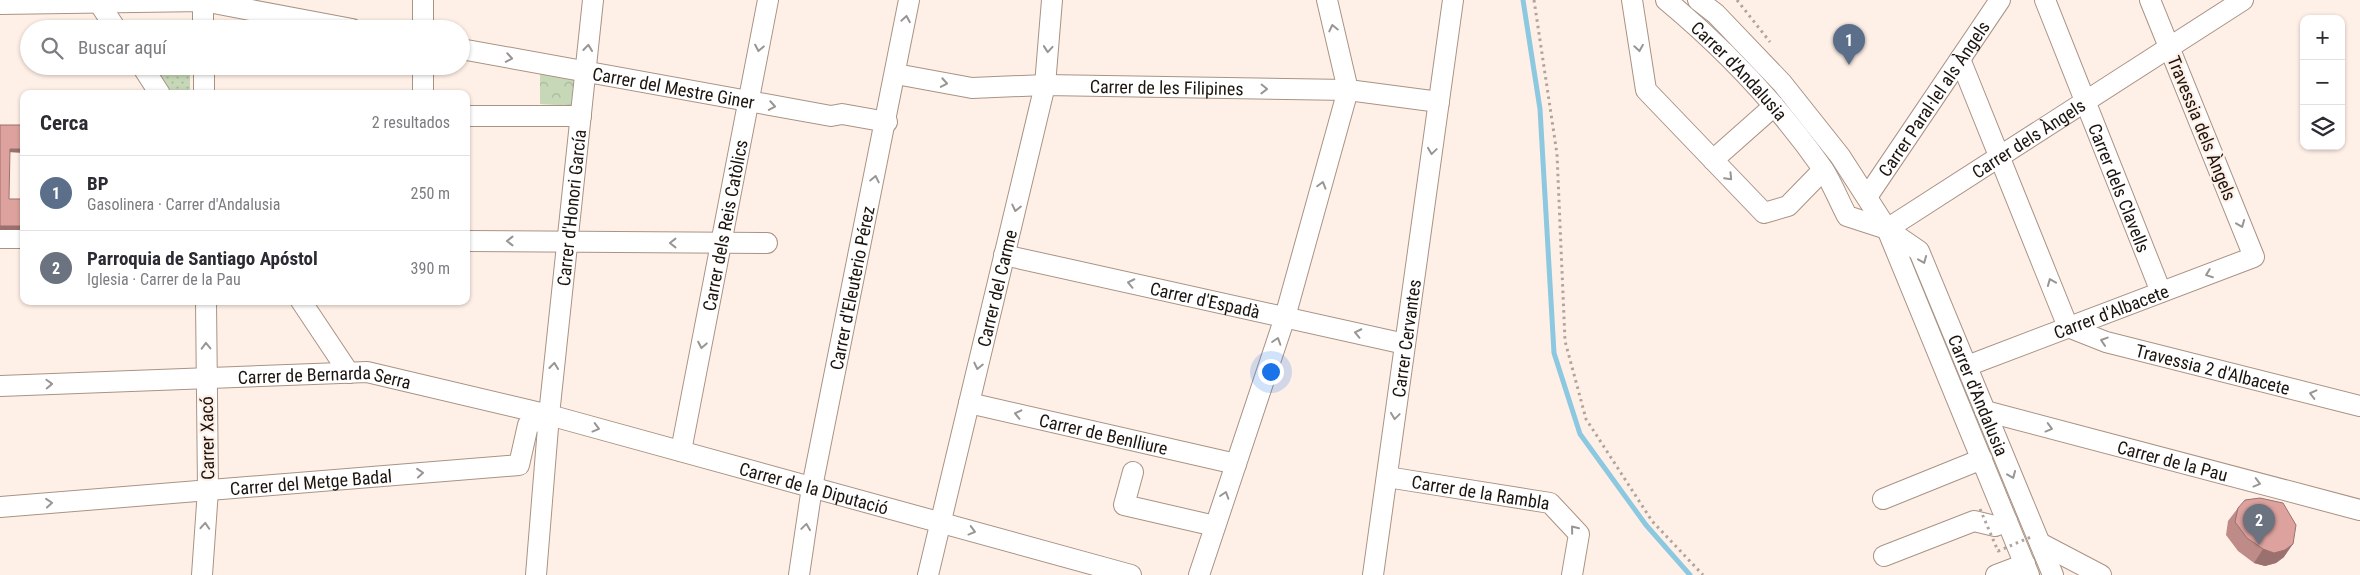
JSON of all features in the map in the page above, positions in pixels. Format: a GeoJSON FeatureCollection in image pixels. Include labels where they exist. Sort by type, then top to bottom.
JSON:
{"type":"FeatureCollection","features":[{"type":"Feature","properties":{"kind":"street"},"geometry":{"type":"LineString","coordinates":[[423,0],[423,20]]}},
{"type":"Feature","properties":{"kind":"street","name":"Carrer d'Honori García"},"geometry":{"type":"LineString","coordinates":[[536,575],[549,415],[593,0]]}},
{"type":"Feature","properties":{"kind":"street","name":"Carrer dels Reis Catòlics"},"geometry":{"type":"LineString","coordinates":[[681,451],[768,0]]}},
{"type":"Feature","properties":{"kind":"street","name":"Carrer d'Eleuterio Pérez"},"geometry":{"type":"LineString","coordinates":[[799,575],[812,487],[896,74],[909,0]]}},
{"type":"Feature","properties":{"kind":"street","name":"Carrer del Carme"},"geometry":{"type":"LineString","coordinates":[[928,575],[1045,85],[1052,0]]}},
{"type":"Feature","properties":{"kind":"street"},"geometry":{"type":"LineString","coordinates":[[1199,575],[1285,317],[1348,90],[1327,0]]}},
{"type":"Feature","properties":{"kind":"street","name":"Carrer Cervantes"},"geometry":{"type":"LineString","coordinates":[[1373,575],[1453,0]]}},
{"type":"Feature","properties":{"kind":"street"},"geometry":{"type":"LineString","coordinates":[[1632,0],[1646,90],[1764,213],[1788,206],[1824,170]]}},
{"type":"Feature","properties":{"kind":"street","name":"Carrer d'Andalusia"},"geometry":{"type":"LineString","coordinates":[[1666,0],[1708,34],[1774,106],[1824,170],[1847,216],[1887,229],[1919,251],[1967,366],[2035,540],[2053,575]]}},
{"type":"Feature","properties":{"kind":"street","name":"Carrer d'Andalusia"},"geometry":{"type":"LineString","coordinates":[[1698,0],[1716,14],[1782,83],[1840,156],[1887,229],[2027,570]]}},
{"type":"Feature","properties":{"kind":"street","name":"Carrer Paral·lel als Àngels"},"geometry":{"type":"LineString","coordinates":[[1867,197],[2000,0]]}},
{"type":"Feature","properties":{"kind":"street","name":"Carrer dels Clavells"},"geometry":{"type":"LineString","coordinates":[[2045,0],[2161,292]]}},
{"type":"Feature","properties":{"kind":"street","name":"Travessia dels Àngels"},"geometry":{"type":"LineString","coordinates":[[2150,0],[2254,257]]}},
{"type":"Feature","properties":{"kind":"street","name":"Carrer dels Àngels"},"geometry":{"type":"LineString","coordinates":[[1887,229],[2170,49],[2243,0]]}},
{"type":"Feature","properties":{"kind":"street"},"geometry":{"type":"LineString","coordinates":[[98,1],[110,20]]}},
{"type":"Feature","properties":{"kind":"street"},"geometry":{"type":"LineString","coordinates":[[0,4],[98,1],[203,1],[304,20]]}},
{"type":"Feature","properties":{"kind":"street"},"geometry":{"type":"LineString","coordinates":[[203,1],[203,20]]}},
{"type":"Feature","properties":{"kind":"street","name":"Carrer del Mestre Giner"},"geometry":{"type":"LineString","coordinates":[[470,51],[749,102],[831,116],[842,114],[886,122]]}},
{"type":"Feature","properties":{"kind":"street"},"geometry":{"type":"LineString","coordinates":[[1960,59],[2001,157],[2068,328]]}},
{"type":"Feature","properties":{"kind":"street","name":"Carrer de les Filipines"},"geometry":{"type":"LineString","coordinates":[[896,74],[972,88],[1045,85],[1348,90],[1439,102]]}},
{"type":"Feature","properties":{"kind":"street"},"geometry":{"type":"LineString","coordinates":[[148,75],[157,90]]}},
{"type":"Feature","properties":{"kind":"street"},"geometry":{"type":"LineString","coordinates":[[204,75],[204,90]]}},
{"type":"Feature","properties":{"kind":"street"},"geometry":{"type":"LineString","coordinates":[[423,75],[423,90]]}},
{"type":"Feature","properties":{"kind":"street"},"geometry":{"type":"LineString","coordinates":[[1713,160],[1774,106]]}},
{"type":"Feature","properties":{"kind":"street"},"geometry":{"type":"LineString","coordinates":[[470,116],[581,116]]}},
{"type":"Feature","properties":{"kind":"street"},"geometry":{"type":"LineString","coordinates":[[0,238],[20,238]]}},
{"type":"Feature","properties":{"kind":"street"},"geometry":{"type":"LineString","coordinates":[[470,241],[767,243]]}},
{"type":"Feature","properties":{"kind":"street","name":"Carrer d'Espadà"},"geometry":{"type":"LineString","coordinates":[[1004,256],[1405,344]]}},
{"type":"Feature","properties":{"kind":"street","name":"Carrer d'Albacete"},"geometry":{"type":"LineString","coordinates":[[1967,366],[2254,257]]}},
{"type":"Feature","properties":{"kind":"street","name":"Carrer Xacó"},"geometry":{"type":"LineString","coordinates":[[202,575],[208,490],[206,305]]}},
{"type":"Feature","properties":{"kind":"street"},"geometry":{"type":"LineString","coordinates":[[304,305],[349,373]]}},
{"type":"Feature","properties":{"kind":"street","name":"Travessia 2 d'Albacete"},"geometry":{"type":"LineString","coordinates":[[2068,328],[2106,342],[2360,406]]}},
{"type":"Feature","properties":{"kind":"street","name":"Carrer de Bernarda Serra"},"geometry":{"type":"LineString","coordinates":[[0,386],[367,372],[496,402]]}},
{"type":"Feature","properties":{"kind":"street","name":"Carrer de la Diputació"},"geometry":{"type":"LineString","coordinates":[[496,402],[1131,575]]}},
{"type":"Feature","properties":{"kind":"street","name":"Carrer de Benlliure"},"geometry":{"type":"LineString","coordinates":[[969,403],[1236,464]]}},
{"type":"Feature","properties":{"kind":"street","name":"Carrer de la Pau"},"geometry":{"type":"LineString","coordinates":[[1985,411],[2360,510]]}},
{"type":"Feature","properties":{"kind":"street","name":"Carrer del Metge Badal"},"geometry":{"type":"LineString","coordinates":[[0,507],[519,465],[528,425],[549,415]]}},
{"type":"Feature","properties":{"kind":"street"},"geometry":{"type":"LineString","coordinates":[[1883,499],[1982,459]]}},
{"type":"Feature","properties":{"kind":"street"},"geometry":{"type":"LineString","coordinates":[[1133,472],[1124,505],[1215,526]]}},
{"type":"Feature","properties":{"kind":"street","name":"Carrer de la Rambla"},"geometry":{"type":"LineString","coordinates":[[1387,476],[1550,503],[1579,534],[1572,575]]}},
{"type":"Feature","properties":{"kind":"street"},"geometry":{"type":"LineString","coordinates":[[1884,556],[1974,521],[1995,526],[2007,521]]}},
{"type":"Feature","properties":{"kind":"street"},"geometry":{"type":"LineString","coordinates":[[2035,540],[2101,575]]}},
{"type":"Feature","properties":{"kind":"street"},"geometry":{"type":"LineString","coordinates":[[1996,575],[2027,570]]}},
{"type":"Feature","properties":{"kind":"path"},"geometry":{"type":"LineString","coordinates":[[1534,0],[1558,154],[1566,341],[1586,419],[1652,521],[1703,575]]}},
{"type":"Feature","properties":{"kind":"path"},"geometry":{"type":"LineString","coordinates":[[1980,509],[1998,551],[2035,540]]}},
{"type":"Feature","properties":{"kind":"green space"},"geometry":{"type":"Polygon","coordinates":[[[540,69],[574,76],[571,106],[540,104],[540,69]]]}},
{"type":"Feature","properties":{"kind":"green space"},"geometry":{"type":"Polygon","coordinates":[[[160,75],[190,75],[190,90],[170,90],[160,75]]]}},
{"type":"Feature","properties":{"kind":"building"},"geometry":{"type":"Polygon","coordinates":[[[0,125],[20,125],[20,149],[10,149],[9,199],[20,199],[20,226],[0,226],[0,125]]]}},
{"type":"Feature","properties":{"kind":"building"},"geometry":{"type":"Polygon","coordinates":[[[2260,498],[2283,503],[2296,525],[2293,544],[2285,550],[2274,553],[2263,549],[2247,538],[2235,522],[2238,508],[2245,500],[2260,498]]]}},
{"type":"Feature","properties":{"kind":"waterway"},"geometry":{"type":"LineString","coordinates":[[1523,0],[1540,109],[1554,353],[1580,434],[1646,525],[1690,575]]}},
{"type":"Feature","properties":{"kind":"place","name":"BP"},"geometry":{"type":"Point","coordinates":[1849,65]}},
{"type":"Feature","properties":{"kind":"place","name":"Parroquia de Santiago Apóstol"},"geometry":{"type":"Point","coordinates":[2259,545]}}]}
